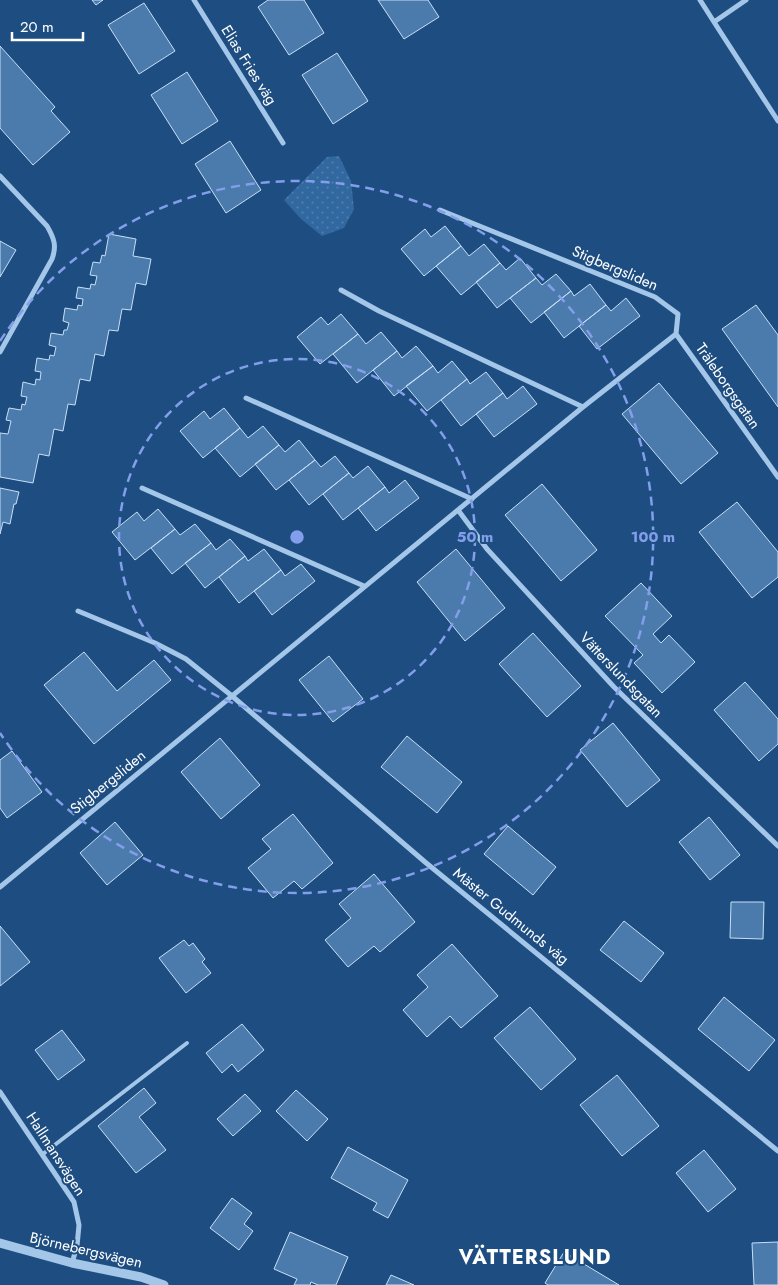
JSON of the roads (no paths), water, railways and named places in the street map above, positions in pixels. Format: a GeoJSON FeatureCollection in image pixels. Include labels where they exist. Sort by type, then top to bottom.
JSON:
{"type":"FeatureCollection","features":[{"type":"Feature","properties":{"kind":"street","name":"Elias Fries väg"},"geometry":{"type":"LineString","coordinates":[[194,0],[283,143]]}},
{"type":"Feature","properties":{"kind":"street"},"geometry":{"type":"LineString","coordinates":[[700,0],[778,120]]}},
{"type":"Feature","properties":{"kind":"street"},"geometry":{"type":"LineString","coordinates":[[714,22],[746,0]]}},
{"type":"Feature","properties":{"kind":"street"},"geometry":{"type":"LineString","coordinates":[[0,176],[47,226],[56,249],[0,352]]}},
{"type":"Feature","properties":{"kind":"street","name":"Stigbergsliden"},"geometry":{"type":"LineString","coordinates":[[0,886],[583,407],[676,334],[678,314],[654,297],[440,210]]}},
{"type":"Feature","properties":{"kind":"street"},"geometry":{"type":"LineString","coordinates":[[341,290],[379,311],[583,407]]}},
{"type":"Feature","properties":{"kind":"street","name":"Träleborgsgatan"},"geometry":{"type":"LineString","coordinates":[[676,334],[778,477]]}},
{"type":"Feature","properties":{"kind":"street"},"geometry":{"type":"LineString","coordinates":[[246,398],[472,499]]}},
{"type":"Feature","properties":{"kind":"street"},"geometry":{"type":"LineString","coordinates":[[142,488],[364,586]]}},
{"type":"Feature","properties":{"kind":"street","name":"Vätterslundsgatan"},"geometry":{"type":"LineString","coordinates":[[458,510],[487,549],[614,687],[778,846]]}},
{"type":"Feature","properties":{"kind":"street"},"geometry":{"type":"LineString","coordinates":[[78,611],[156,643],[186,659],[232,696]]}},
{"type":"Feature","properties":{"kind":"street","name":"Mäster Gudmunds väg"},"geometry":{"type":"LineString","coordinates":[[232,696],[425,862],[778,1151]]}},
{"type":"Feature","properties":{"kind":"street","name":"Hallmansvägen"},"geometry":{"type":"LineString","coordinates":[[0,1092],[74,1202],[79,1225],[77,1246],[72,1263]]}},
{"type":"Feature","properties":{"kind":"street","name":"Björnebergsvägen"},"geometry":{"type":"LineString","coordinates":[[0,1243],[72,1263],[141,1277],[159,1284]]}},
{"type":"Feature","properties":{"kind":"lane"},"geometry":{"type":"LineString","coordinates":[[43,1154],[187,1043]]}},
{"type":"Feature","properties":{"kind":"district","name":"VÄTTERSLUND"},"geometry":{"type":"Point","coordinates":[535,1257]}}]}
